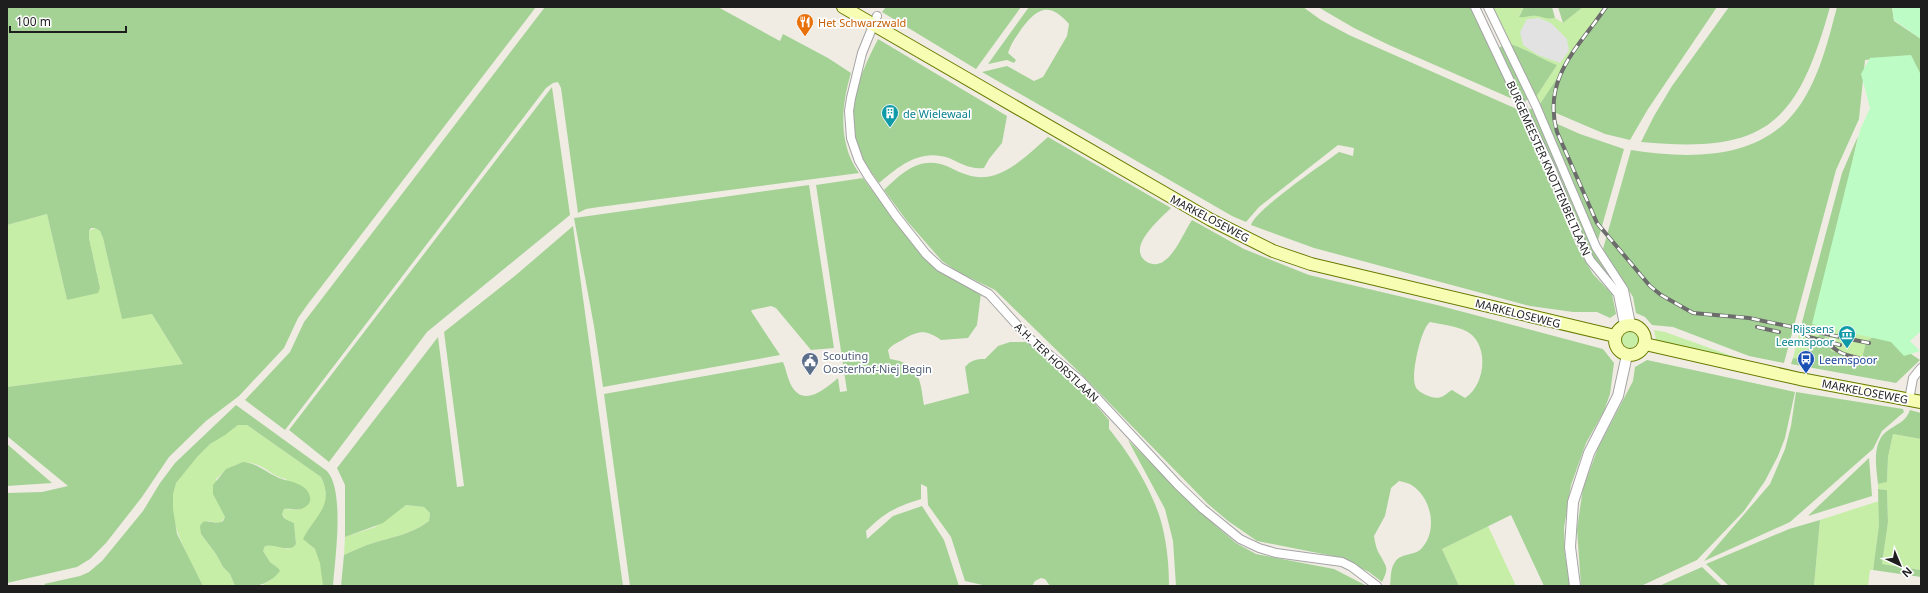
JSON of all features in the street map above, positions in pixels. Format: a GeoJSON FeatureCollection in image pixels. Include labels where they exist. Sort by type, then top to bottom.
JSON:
{"type":"FeatureCollection","features":[{"type":"Feature","properties":{"kind":"main road","name":"MARKELOSEWEG"},"geometry":{"type":"LineString","coordinates":[[843,7],[875,20],[1211,220],[1273,251],[1311,264],[1353,275],[1615,336]]}},
{"type":"Feature","properties":{"kind":"main road"},"geometry":{"type":"LineString","coordinates":[[1628,325],[1641,330],[1644,334],[1645,344],[1640,352],[1627,355],[1617,348],[1615,336],[1617,332],[1628,325]]}},
{"type":"Feature","properties":{"kind":"main road","name":"MARKELOSEWEG"},"geometry":{"type":"LineString","coordinates":[[1645,344],[1800,379],[1915,401]]}},
{"type":"Feature","properties":{"kind":"street","name":"BURGEMEESTER KNOTTENBELTLAAN"},"geometry":{"type":"LineString","coordinates":[[1475,7],[1552,170],[1581,242],[1590,260],[1618,294],[1628,325]]}},
{"type":"Feature","properties":{"kind":"street","name":"BURGEMEESTER KNOTTENBELTLAAN"},"geometry":{"type":"LineString","coordinates":[[1488,7],[1536,106],[1596,247],[1624,290],[1628,325]]}},
{"type":"Feature","properties":{"kind":"street","name":"A.H. TER HORSTLAAN"},"geometry":{"type":"LineString","coordinates":[[875,20],[862,53],[851,98],[849,111],[851,138],[859,160],[868,176],[896,216],[926,254],[940,267],[989,294],[1028,337],[1080,380],[1178,485],[1203,509],[1240,539],[1258,548],[1276,553],[1342,562],[1352,566],[1377,586]]}},
{"type":"Feature","properties":{"kind":"street"},"geometry":{"type":"LineString","coordinates":[[1575,586],[1570,547],[1573,502],[1589,453],[1618,396],[1627,355]]}},
{"type":"Feature","properties":{"kind":"street"},"geometry":{"type":"LineString","coordinates":[[1915,401],[1913,378],[1921,368]]}},
{"type":"Feature","properties":{"kind":"green space"},"geometry":{"type":"Polygon","coordinates":[[[7,7],[536,7],[308,304],[298,318],[284,348],[239,396],[206,421],[169,457],[142,497],[106,543],[90,559],[77,567],[7,583],[7,493],[42,492],[68,486],[7,436],[7,387],[183,364],[152,314],[122,319],[103,238],[100,231],[95,228],[91,228],[89,231],[89,238],[100,288],[98,293],[67,300],[47,214],[7,225],[7,7]]]}},
{"type":"Feature","properties":{"kind":"green space"},"geometry":{"type":"Polygon","coordinates":[[[545,7],[718,7],[780,41],[783,34],[828,58],[851,73],[845,98],[843,124],[847,150],[859,173],[599,207],[586,209],[578,213],[561,88],[558,82],[553,83],[546,88],[285,430],[245,400],[290,352],[304,322],[545,7]]]}},
{"type":"Feature","properties":{"kind":"green space"},"geometry":{"type":"Polygon","coordinates":[[[886,7],[1021,7],[976,69],[882,12],[886,7]]]}},
{"type":"Feature","properties":{"kind":"green space"},"geometry":{"type":"Polygon","coordinates":[[[1029,7],[1303,7],[1321,20],[1349,35],[1519,110],[1576,245],[1593,274],[1612,294],[1616,314],[1610,318],[1597,312],[1573,312],[1530,306],[1314,248],[1251,225],[1264,209],[1290,187],[1339,152],[1353,156],[1354,148],[1338,145],[1259,207],[1246,222],[1232,216],[982,72],[1007,66],[1034,81],[1043,77],[1067,36],[1069,24],[1056,12],[1050,10],[1044,10],[1033,15],[1022,28],[1012,43],[1008,53],[1016,60],[1014,63],[1007,60],[988,64],[1029,7]]]}},
{"type":"Feature","properties":{"kind":"green space"},"geometry":{"type":"Polygon","coordinates":[[[1318,7],[1470,7],[1515,100],[1389,45],[1354,28],[1318,7]]]}},
{"type":"Feature","properties":{"kind":"green space"},"geometry":{"type":"Polygon","coordinates":[[[1492,7],[1524,7],[1519,16],[1539,16],[1547,19],[1555,18],[1563,23],[1583,7],[1604,7],[1540,104],[1536,97],[1557,65],[1510,44],[1492,7]]]}},
{"type":"Feature","properties":{"kind":"green space"},"geometry":{"type":"Polygon","coordinates":[[[1524,7],[1552,7],[1555,18],[1547,19],[1539,16],[1519,17],[1524,7]]]}},
{"type":"Feature","properties":{"kind":"green space"},"geometry":{"type":"Polygon","coordinates":[[[1558,7],[1583,7],[1563,23],[1558,7]]]}},
{"type":"Feature","properties":{"kind":"green space"},"geometry":{"type":"Polygon","coordinates":[[[1604,7],[1717,7],[1648,109],[1630,140],[1605,134],[1556,113],[1553,122],[1580,134],[1624,149],[1598,240],[1540,104],[1604,7]]]}},
{"type":"Feature","properties":{"kind":"green space"},"geometry":{"type":"Polygon","coordinates":[[[1729,7],[1830,7],[1818,47],[1804,80],[1789,105],[1770,123],[1747,136],[1719,143],[1684,144],[1641,142],[1654,116],[1672,86],[1729,7]]]}},
{"type":"Feature","properties":{"kind":"green space"},"geometry":{"type":"Polygon","coordinates":[[[1837,7],[1892,7],[1894,21],[1921,39],[1921,91],[1903,56],[1865,60],[1859,119],[1836,170],[1784,363],[1749,356],[1673,327],[1652,325],[1645,317],[1636,313],[1633,297],[1603,249],[1631,150],[1651,153],[1693,155],[1714,154],[1753,144],[1771,134],[1787,121],[1806,96],[1819,67],[1837,7]]]}},
{"type":"Feature","properties":{"kind":"green space"},"geometry":{"type":"Polygon","coordinates":[[[1892,7],[1921,7],[1921,39],[1894,20],[1892,7]]]}},
{"type":"Feature","properties":{"kind":"green space"},"geometry":{"type":"Polygon","coordinates":[[[878,39],[1007,116],[1002,143],[989,159],[984,168],[970,167],[949,158],[929,155],[919,157],[902,165],[879,183],[858,152],[852,127],[852,114],[857,88],[861,75],[878,39]]]}},
{"type":"Feature","properties":{"kind":"green space"},"geometry":{"type":"Polygon","coordinates":[[[1510,44],[1557,65],[1536,97],[1510,44]]]}},
{"type":"Feature","properties":{"kind":"green space"},"geometry":{"type":"Polygon","coordinates":[[[1504,45],[1530,98],[1524,102],[1497,49],[1504,45]]]}},
{"type":"Feature","properties":{"kind":"green space"},"geometry":{"type":"Polygon","coordinates":[[[1911,55],[1921,75],[1921,331],[1910,341],[1920,351],[1904,356],[1891,342],[1812,324],[1860,130],[1870,108],[1861,74],[1870,58],[1911,55]]]}},
{"type":"Feature","properties":{"kind":"green space"},"geometry":{"type":"Polygon","coordinates":[[[552,87],[570,215],[427,332],[329,462],[289,430],[552,87]]]}},
{"type":"Feature","properties":{"kind":"green space"},"geometry":{"type":"Polygon","coordinates":[[[1527,109],[1535,109],[1589,239],[1601,263],[1620,290],[1599,270],[1583,242],[1527,109]]]}},
{"type":"Feature","properties":{"kind":"green space"},"geometry":{"type":"Polygon","coordinates":[[[1858,136],[1818,324],[1809,327],[1801,326],[1842,173],[1858,136]]]}},
{"type":"Feature","properties":{"kind":"green space"},"geometry":{"type":"Polygon","coordinates":[[[1048,137],[1171,208],[1153,226],[1142,242],[1140,249],[1141,256],[1149,263],[1160,263],[1172,253],[1192,220],[1244,249],[1309,275],[1437,305],[1603,349],[1614,363],[1610,394],[1604,411],[1586,443],[1571,485],[1564,528],[1565,556],[1573,586],[1544,586],[1511,515],[1442,549],[1459,586],[1390,586],[1391,571],[1397,559],[1415,553],[1421,549],[1430,534],[1431,525],[1425,499],[1411,485],[1399,481],[1391,488],[1385,516],[1374,536],[1376,546],[1386,568],[1386,573],[1382,582],[1369,572],[1338,557],[1257,541],[1228,521],[1208,504],[1081,374],[995,290],[958,272],[942,261],[907,221],[884,190],[906,171],[922,164],[941,164],[964,174],[977,177],[995,175],[1020,162],[1048,137]],[[1430,322],[1423,333],[1420,342],[1414,371],[1416,387],[1421,392],[1434,398],[1442,396],[1452,390],[1465,398],[1471,393],[1480,377],[1482,368],[1481,350],[1472,335],[1468,332],[1430,322]]]}},
{"type":"Feature","properties":{"kind":"green space"},"geometry":{"type":"Polygon","coordinates":[[[863,178],[904,233],[940,271],[981,293],[977,325],[968,338],[941,340],[931,334],[923,332],[910,336],[892,346],[888,350],[890,359],[908,365],[917,374],[921,385],[924,405],[969,393],[965,367],[969,363],[974,360],[985,359],[998,346],[1010,342],[1028,342],[1077,383],[1109,420],[1109,429],[1125,450],[1140,474],[1158,513],[1162,525],[1166,548],[1169,586],[1050,586],[1045,579],[1041,578],[1035,581],[1032,586],[987,586],[965,581],[951,537],[928,505],[927,487],[921,484],[921,499],[898,508],[879,519],[866,531],[867,539],[893,516],[922,506],[944,540],[959,586],[630,586],[604,394],[783,362],[790,383],[795,391],[801,395],[807,396],[820,392],[838,378],[840,392],[847,391],[816,185],[863,178]]]}},
{"type":"Feature","properties":{"kind":"green space"},"geometry":{"type":"Polygon","coordinates":[[[809,185],[834,348],[811,350],[776,308],[771,306],[751,311],[780,355],[603,387],[594,326],[574,218],[809,185]]]}},
{"type":"Feature","properties":{"kind":"green space"},"geometry":{"type":"Polygon","coordinates":[[[47,214],[67,300],[100,288],[89,238],[89,231],[95,228],[100,231],[103,238],[122,318],[152,314],[183,364],[7,387],[7,225],[47,214]]]}},
{"type":"Feature","properties":{"kind":"green space"},"geometry":{"type":"Polygon","coordinates":[[[573,226],[623,586],[341,586],[344,555],[369,544],[402,535],[416,529],[429,521],[430,513],[424,507],[406,505],[383,523],[345,537],[345,485],[337,468],[438,337],[457,487],[464,486],[444,332],[516,275],[573,226]]]}},
{"type":"Feature","properties":{"kind":"green space"},"geometry":{"type":"Polygon","coordinates":[[[1818,324],[1874,336],[1866,342],[1862,358],[1831,351],[1830,339],[1824,334],[1810,344],[1805,361],[1793,358],[1801,326],[1808,327],[1818,324]]]}},
{"type":"Feature","properties":{"kind":"green space"},"geometry":{"type":"Polygon","coordinates":[[[1654,330],[1665,332],[1746,361],[1656,340],[1654,330]]]}},
{"type":"Feature","properties":{"kind":"green space"},"geometry":{"type":"Polygon","coordinates":[[[1630,332],[1636,334],[1638,340],[1636,346],[1630,348],[1624,346],[1622,340],[1624,334],[1630,332]]]}},
{"type":"Feature","properties":{"kind":"green space"},"geometry":{"type":"Polygon","coordinates":[[[1821,334],[1830,339],[1831,351],[1862,358],[1866,342],[1874,336],[1890,340],[1920,360],[1896,383],[1791,364],[1793,358],[1805,360],[1810,346],[1821,334]]]}},
{"type":"Feature","properties":{"kind":"green space"},"geometry":{"type":"Polygon","coordinates":[[[1647,360],[1795,392],[1785,438],[1778,456],[1765,481],[1744,511],[1697,560],[1641,586],[1581,586],[1577,529],[1583,488],[1598,448],[1633,381],[1635,367],[1647,360]]]}},
{"type":"Feature","properties":{"kind":"green space"},"geometry":{"type":"Polygon","coordinates":[[[1796,392],[1903,409],[1904,412],[1882,431],[1873,449],[1790,522],[1704,561],[1770,484],[1785,449],[1791,426],[1796,392]]]}},
{"type":"Feature","properties":{"kind":"green space"},"geometry":{"type":"Polygon","coordinates":[[[236,405],[327,471],[333,481],[336,493],[338,526],[333,586],[323,586],[320,563],[315,549],[303,539],[325,503],[325,487],[321,477],[247,425],[238,425],[210,444],[176,483],[173,494],[173,509],[177,534],[203,586],[47,586],[44,584],[80,576],[89,572],[102,561],[143,511],[160,483],[175,463],[236,405]]]}},
{"type":"Feature","properties":{"kind":"green space"},"geometry":{"type":"Polygon","coordinates":[[[1910,410],[1921,413],[1921,439],[1893,434],[1888,457],[1887,482],[1878,484],[1876,469],[1877,446],[1884,434],[1904,419],[1910,410]]]}},
{"type":"Feature","properties":{"kind":"green space"},"geometry":{"type":"Polygon","coordinates":[[[238,425],[247,425],[321,477],[326,492],[326,499],[322,511],[308,530],[311,546],[318,553],[320,558],[323,586],[261,586],[271,580],[278,568],[270,562],[263,551],[265,546],[269,545],[288,549],[296,544],[294,523],[287,521],[282,514],[284,509],[300,510],[286,479],[278,477],[258,465],[252,463],[240,463],[225,471],[216,479],[220,506],[225,517],[220,523],[208,521],[201,534],[216,554],[223,567],[230,574],[235,586],[203,586],[179,536],[172,508],[172,495],[178,480],[202,451],[213,441],[238,425]]]}},
{"type":"Feature","properties":{"kind":"green space"},"geometry":{"type":"Polygon","coordinates":[[[1893,434],[1921,439],[1921,570],[1882,564],[1888,522],[1887,490],[1878,489],[1878,484],[1887,482],[1888,457],[1893,434]]]}},
{"type":"Feature","properties":{"kind":"green space"},"geometry":{"type":"Polygon","coordinates":[[[1128,440],[1216,526],[1236,543],[1256,554],[1334,569],[1367,586],[1176,586],[1173,541],[1165,509],[1128,440]]]}},
{"type":"Feature","properties":{"kind":"green space"},"geometry":{"type":"Polygon","coordinates":[[[7,444],[52,483],[7,486],[7,444]]]}},
{"type":"Feature","properties":{"kind":"green space"},"geometry":{"type":"Polygon","coordinates":[[[1869,458],[1872,496],[1808,516],[1811,513],[1869,458]]]}},
{"type":"Feature","properties":{"kind":"green space"},"geometry":{"type":"Polygon","coordinates":[[[243,462],[252,464],[281,479],[301,485],[308,492],[310,497],[308,505],[303,508],[298,510],[284,509],[282,514],[285,519],[294,523],[296,544],[290,548],[269,545],[265,546],[263,551],[270,562],[280,571],[270,581],[254,586],[235,586],[230,574],[223,567],[216,554],[201,534],[200,526],[203,522],[218,523],[223,521],[225,517],[213,494],[213,485],[226,469],[243,462]]]}},
{"type":"Feature","properties":{"kind":"green space"},"geometry":{"type":"Polygon","coordinates":[[[1878,489],[1887,490],[1888,522],[1882,564],[1921,570],[1921,577],[1873,570],[1879,525],[1878,489]]]}},
{"type":"Feature","properties":{"kind":"green space"},"geometry":{"type":"Polygon","coordinates":[[[1879,501],[1879,525],[1873,570],[1870,570],[1868,586],[1814,586],[1820,520],[1879,501]]]}},
{"type":"Feature","properties":{"kind":"green space"},"geometry":{"type":"Polygon","coordinates":[[[406,505],[424,507],[430,513],[429,521],[409,532],[369,544],[344,555],[345,537],[375,527],[406,505]]]}},
{"type":"Feature","properties":{"kind":"green space"},"geometry":{"type":"Polygon","coordinates":[[[1820,520],[1814,586],[1729,586],[1706,564],[1789,529],[1820,520]]]}},
{"type":"Feature","properties":{"kind":"green space"},"geometry":{"type":"Polygon","coordinates":[[[1488,526],[1516,586],[1459,586],[1442,549],[1488,526]]]}},
{"type":"Feature","properties":{"kind":"green space"},"geometry":{"type":"Polygon","coordinates":[[[1702,567],[1722,586],[1659,586],[1702,567]]]}},
{"type":"Feature","properties":{"kind":"shaded area"},"geometry":{"type":"Polygon","coordinates":[[[1539,18],[1551,23],[1567,39],[1569,51],[1560,63],[1538,55],[1523,45],[1520,32],[1527,19],[1539,18]]]}},
{"type":"Feature","properties":{"kind":"railway"},"geometry":{"type":"LineString","coordinates":[[1606,7],[1574,50],[1565,65],[1554,95],[1554,113],[1557,132],[1597,223],[1650,286],[1661,295],[1693,313],[1749,318],[1869,343]]}},
{"type":"Feature","properties":{"kind":"railway"},"geometry":{"type":"LineString","coordinates":[[1757,327],[1779,332]]}},
{"type":"Feature","properties":{"kind":"railway"},"geometry":{"type":"LineString","coordinates":[[1803,333],[1809,337],[1840,345]]}},
{"type":"Feature","properties":{"kind":"railway"},"geometry":{"type":"LineString","coordinates":[[1826,341],[1840,352],[1858,358]]}},
{"type":"Feature","properties":{"kind":"place","name":"Het Schwarzwald"},"geometry":{"type":"Point","coordinates":[805,37]}},
{"type":"Feature","properties":{"kind":"place","name":"de Wielewaal"},"geometry":{"type":"Point","coordinates":[890,128]}},
{"type":"Feature","properties":{"kind":"place","name":"Rijssens Leemspoor"},"geometry":{"type":"Point","coordinates":[1847,349]}},
{"type":"Feature","properties":{"kind":"place","name":"Leemspoor"},"geometry":{"type":"Point","coordinates":[1806,374]}},
{"type":"Feature","properties":{"kind":"place","name":"Scouting Oosterhof-Niej Begin"},"geometry":{"type":"Point","coordinates":[810,376]}}]}
